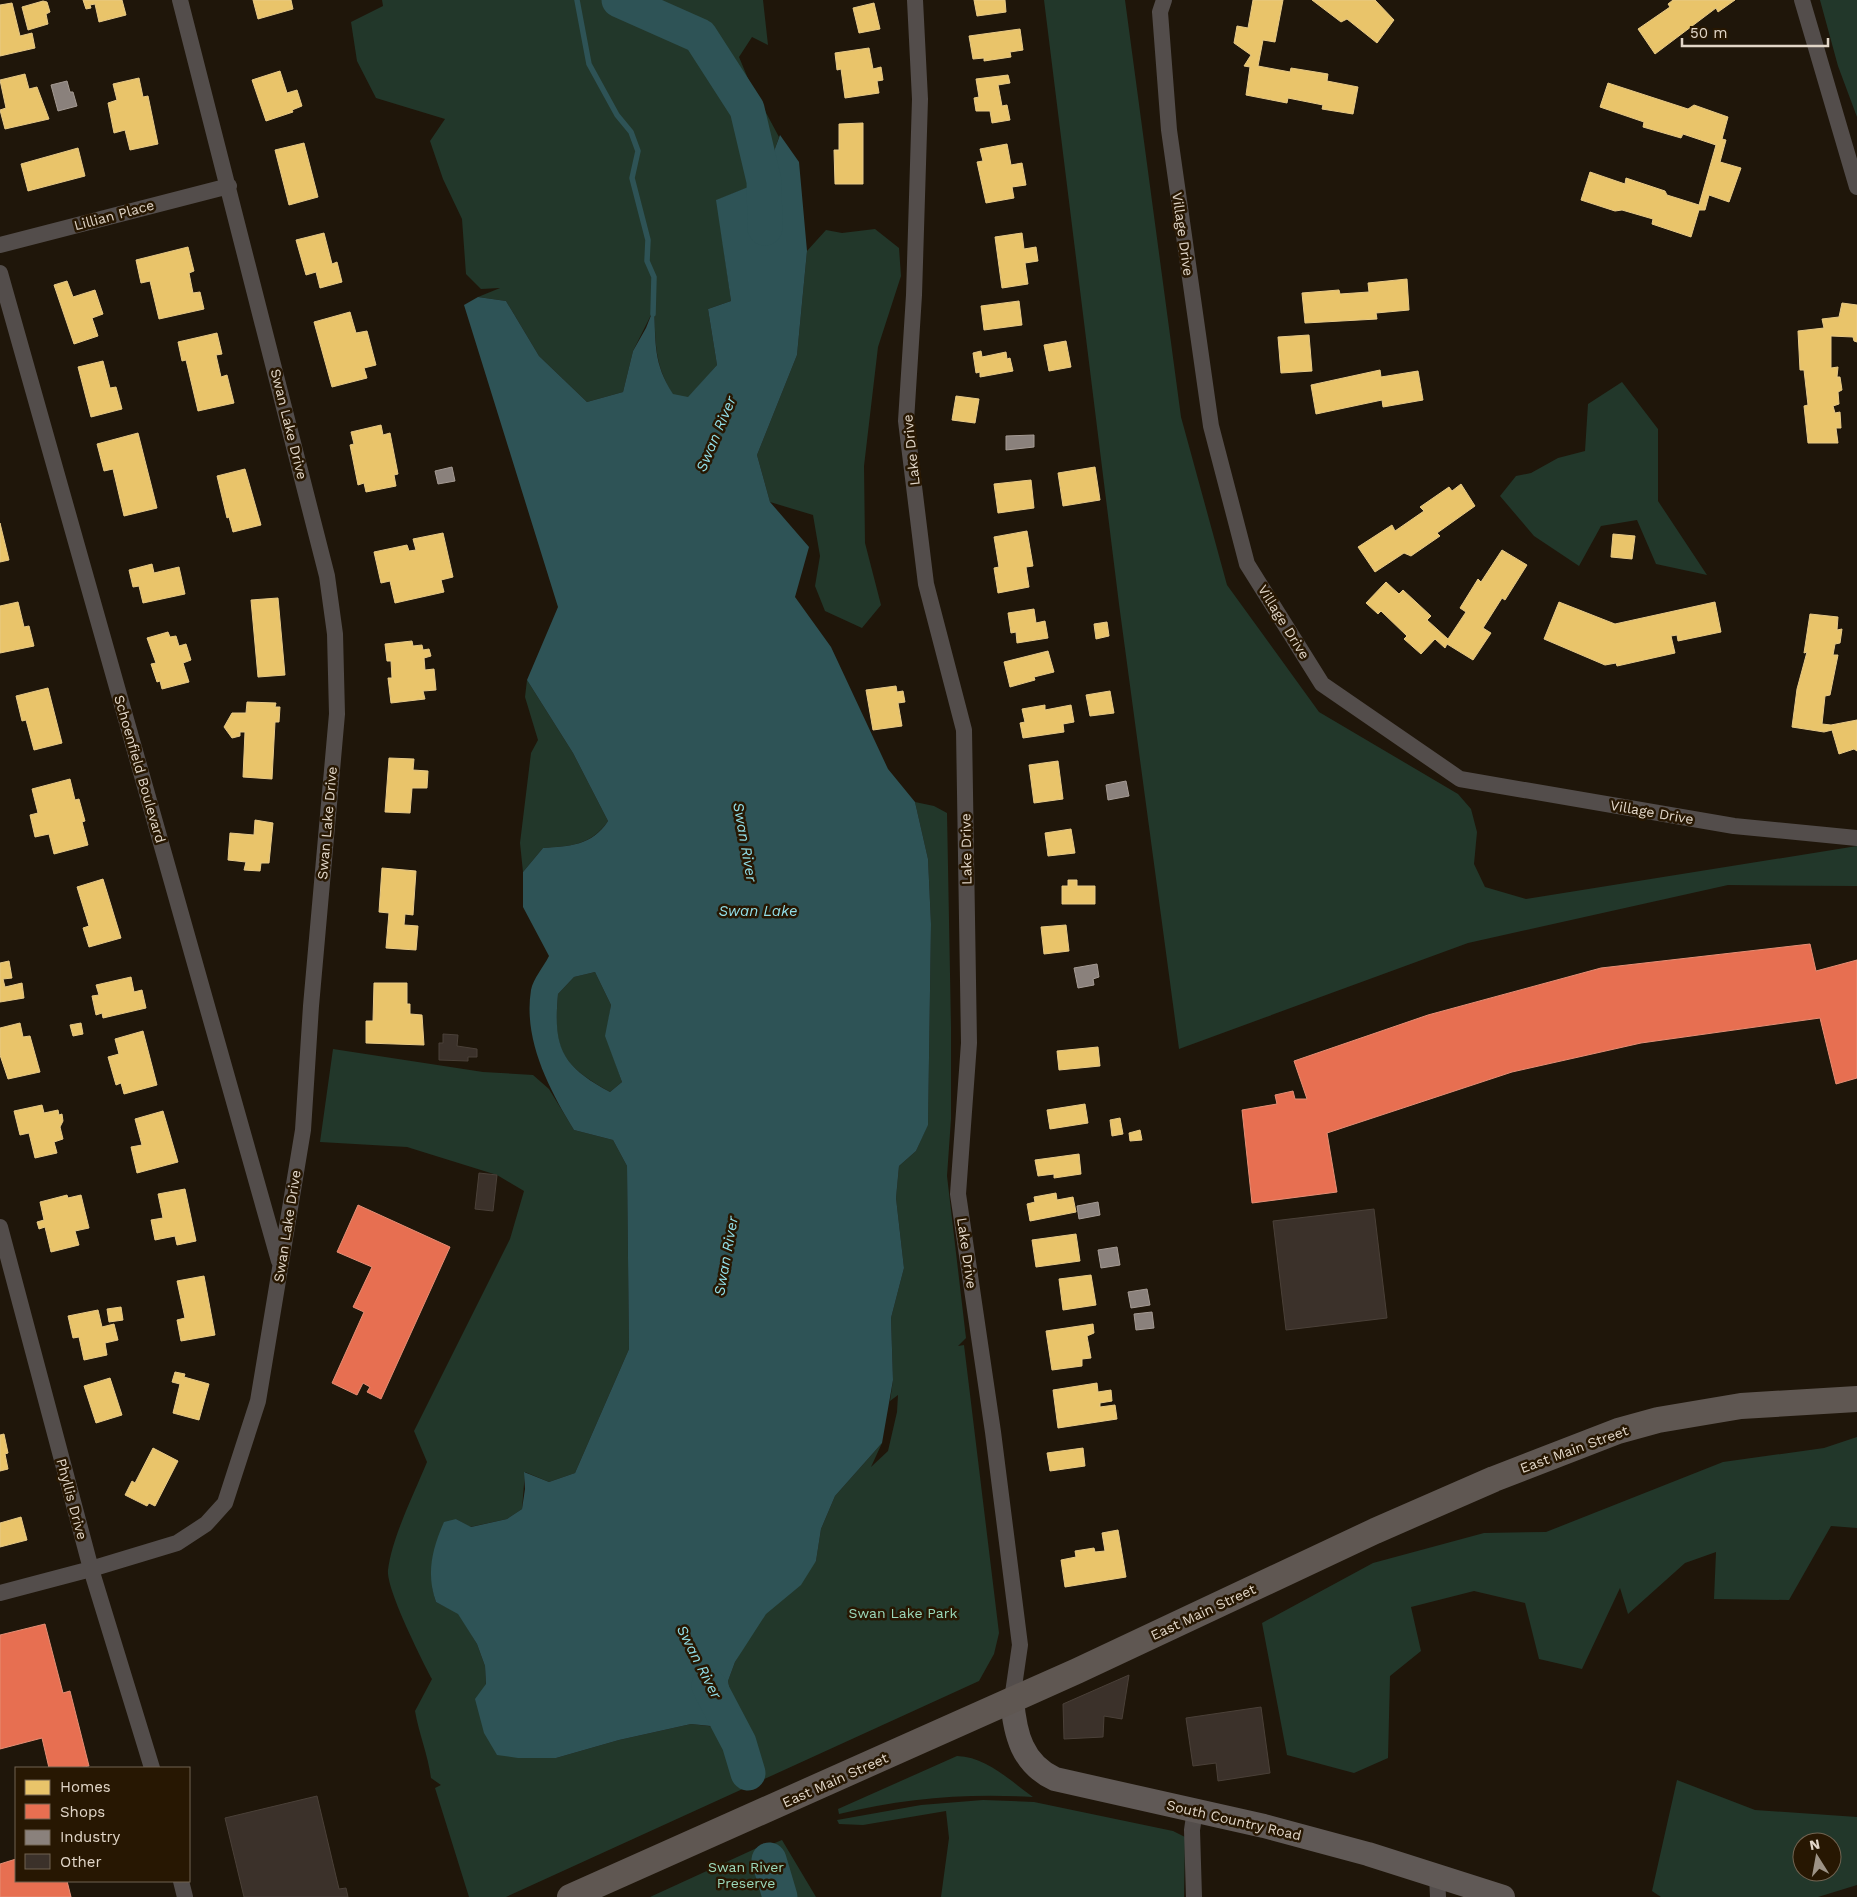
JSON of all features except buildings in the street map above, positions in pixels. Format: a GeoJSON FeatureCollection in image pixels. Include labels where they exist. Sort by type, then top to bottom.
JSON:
{"type":"FeatureCollection","features":[{"type":"Feature","properties":{"kind":"main road","name":"East Main Street"},"geometry":{"type":"LineString","coordinates":[[570,1897],[1012,1700],[1375,1531],[1494,1479],[1618,1431],[1658,1420],[1741,1406],[1857,1399]]}},
{"type":"Feature","properties":{"kind":"main road","name":"South Country Road"},"geometry":{"type":"LineString","coordinates":[[1012,1700],[1018,1740],[1030,1761],[1045,1775],[1067,1782],[1195,1810],[1320,1841],[1438,1886],[1503,1897]]}},
{"type":"Feature","properties":{"kind":"street","name":"Swan Lake Drive"},"geometry":{"type":"LineString","coordinates":[[0,1593],[91,1569],[177,1543],[206,1524],[225,1503],[258,1401],[303,1130],[311,1006],[337,714],[335,634],[327,576],[180,0]]}},
{"type":"Feature","properties":{"kind":"street","name":"Lake Drive"},"geometry":{"type":"LineString","coordinates":[[915,0],[920,99],[914,295],[906,420],[926,584],[964,730],[969,1043],[958,1194],[993,1432],[1020,1644],[1012,1700]]}},
{"type":"Feature","properties":{"kind":"street","name":"Village Drive"},"geometry":{"type":"LineString","coordinates":[[1164,0],[1160,12],[1168,130],[1211,426],[1247,564],[1322,684],[1460,779],[1734,826],[1857,838]]}},
{"type":"Feature","properties":{"kind":"street"},"geometry":{"type":"LineString","coordinates":[[1802,0],[1857,187]]}},
{"type":"Feature","properties":{"kind":"street","name":"Lillian Place"},"geometry":{"type":"LineString","coordinates":[[0,245],[229,186]]}},
{"type":"Feature","properties":{"kind":"street","name":"Schoenfield Boulevard"},"geometry":{"type":"LineString","coordinates":[[0,273],[280,1265]]}},
{"type":"Feature","properties":{"kind":"street","name":"Phyllis Drive"},"geometry":{"type":"LineString","coordinates":[[0,1227],[91,1569],[152,1767]]}},
{"type":"Feature","properties":{"kind":"street"},"geometry":{"type":"LineString","coordinates":[[1194,1897],[1192,1830],[1195,1810]]}},
{"type":"Feature","properties":{"kind":"street"},"geometry":{"type":"LineString","coordinates":[[181,1882],[185,1897]]}},
{"type":"Feature","properties":{"kind":"green space"},"geometry":{"type":"Polygon","coordinates":[[[382,0],[763,0],[768,45],[752,37],[739,57],[749,81],[779,137],[764,181],[717,200],[731,301],[708,309],[717,365],[688,398],[673,395],[662,373],[657,353],[654,309],[633,351],[623,392],[587,402],[539,356],[506,301],[478,297],[500,288],[481,289],[466,274],[462,219],[443,179],[430,141],[445,119],[376,98],[357,61],[351,22],[383,6],[382,0]]]}},
{"type":"Feature","properties":{"kind":"green space"},"geometry":{"type":"Polygon","coordinates":[[[1044,0],[1125,0],[1181,417],[1227,585],[1319,712],[1458,794],[1471,809],[1477,832],[1474,864],[1485,887],[1526,899],[1857,846],[1857,886],[1728,885],[1468,943],[1179,1049],[1119,604],[1044,0]]]}},
{"type":"Feature","properties":{"kind":"green space"},"geometry":{"type":"Polygon","coordinates":[[[1820,0],[1857,0],[1857,117],[1838,66],[1820,0]]]}},
{"type":"Feature","properties":{"kind":"green space"},"geometry":{"type":"Polygon","coordinates":[[[875,229],[899,248],[901,276],[878,347],[864,466],[865,543],[881,605],[862,628],[825,611],[815,586],[820,556],[813,515],[770,502],[757,455],[797,355],[807,251],[826,230],[842,233],[875,229]]]}},
{"type":"Feature","properties":{"kind":"green space"},"geometry":{"type":"Polygon","coordinates":[[[1622,382],[1658,429],[1658,501],[1707,575],[1656,564],[1637,520],[1601,526],[1579,566],[1534,536],[1500,496],[1516,476],[1531,473],[1558,458],[1585,451],[1588,404],[1622,382]]]}},
{"type":"Feature","properties":{"kind":"green space"},"geometry":{"type":"Polygon","coordinates":[[[527,680],[573,753],[608,821],[587,840],[571,845],[543,848],[523,872],[520,843],[531,753],[538,740],[525,697],[527,680]]]}},
{"type":"Feature","properties":{"kind":"green space","name":"Swan Lake Park"},"geometry":{"type":"Polygon","coordinates":[[[915,802],[934,806],[947,813],[951,1119],[947,1176],[966,1338],[958,1346],[964,1345],[999,1633],[994,1654],[979,1681],[506,1897],[469,1897],[435,1788],[441,1785],[431,1778],[415,1711],[432,1679],[398,1608],[388,1570],[390,1557],[399,1530],[427,1462],[414,1431],[510,1239],[524,1191],[497,1175],[407,1147],[320,1142],[333,1049],[483,1072],[533,1075],[549,1089],[574,1130],[613,1140],[627,1166],[629,1349],[575,1473],[549,1482],[525,1472],[522,1509],[507,1519],[470,1527],[456,1519],[436,1559],[432,1579],[433,1590],[436,1602],[458,1613],[477,1644],[485,1666],[486,1685],[556,1758],[619,1740],[691,1724],[725,1728],[723,1734],[726,1734],[739,1721],[735,1717],[728,1681],[735,1662],[764,1612],[816,1561],[821,1529],[835,1496],[882,1443],[871,1467],[888,1451],[897,1412],[898,1395],[890,1401],[893,1380],[891,1318],[904,1268],[896,1198],[899,1166],[916,1151],[928,1124],[931,924],[928,859],[915,802]]]}},
{"type":"Feature","properties":{"kind":"green space"},"geometry":{"type":"Polygon","coordinates":[[[595,972],[611,1005],[606,1036],[622,1082],[610,1092],[580,1073],[571,1064],[559,1043],[557,1029],[558,994],[574,977],[595,972]]]}},
{"type":"Feature","properties":{"kind":"green space"},"geometry":{"type":"Polygon","coordinates":[[[1857,1437],[1857,1528],[1831,1526],[1789,1600],[1714,1599],[1716,1552],[1685,1563],[1628,1614],[1620,1588],[1582,1669],[1539,1659],[1525,1603],[1474,1591],[1411,1607],[1421,1651],[1390,1676],[1388,1758],[1354,1773],[1287,1755],[1262,1623],[1373,1563],[1484,1533],[1546,1532],[1723,1462],[1824,1448],[1857,1437]]]}},
{"type":"Feature","properties":{"kind":"green space"},"geometry":{"type":"Polygon","coordinates":[[[957,1756],[968,1757],[988,1765],[1033,1797],[960,1796],[936,1798],[887,1804],[839,1814],[838,1809],[957,1756]]]}},
{"type":"Feature","properties":{"kind":"green space"},"geometry":{"type":"Polygon","coordinates":[[[1677,1780],[1755,1810],[1857,1817],[1857,1885],[1818,1897],[1661,1897],[1652,1891],[1677,1780]]]}},
{"type":"Feature","properties":{"kind":"green space"},"geometry":{"type":"Polygon","coordinates":[[[983,1800],[1034,1802],[1173,1831],[1185,1837],[1184,1897],[941,1897],[949,1838],[946,1811],[863,1825],[839,1824],[837,1820],[921,1805],[983,1800]]]}},
{"type":"Feature","properties":{"kind":"green space","name":"Swan River Preserve"},"geometry":{"type":"Polygon","coordinates":[[[782,1840],[816,1897],[650,1897],[759,1847],[760,1849],[782,1840]]]}},
{"type":"Feature","properties":{"kind":"water","name":"Swan Lake"},"geometry":{"type":"Polygon","coordinates":[[[780,135],[799,162],[807,251],[797,355],[757,455],[770,502],[809,547],[795,597],[831,647],[888,769],[915,802],[928,859],[931,924],[928,1125],[916,1151],[899,1166],[896,1198],[904,1268],[891,1318],[893,1380],[882,1443],[835,1496],[821,1529],[816,1561],[801,1585],[766,1614],[735,1662],[728,1681],[735,1717],[730,1728],[691,1724],[619,1740],[556,1758],[518,1758],[497,1755],[484,1733],[475,1699],[486,1684],[485,1666],[477,1644],[458,1614],[436,1602],[433,1592],[431,1572],[436,1542],[444,1522],[456,1519],[471,1527],[507,1519],[522,1509],[525,1489],[524,1472],[549,1482],[575,1473],[629,1349],[627,1166],[613,1140],[574,1130],[547,1081],[534,1045],[530,1009],[531,990],[536,977],[549,956],[523,907],[523,872],[543,848],[571,845],[587,840],[602,829],[608,821],[573,753],[527,680],[558,607],[464,305],[478,297],[506,301],[539,356],[587,402],[623,392],[633,351],[646,328],[654,308],[657,352],[662,372],[673,394],[688,397],[717,365],[708,309],[731,301],[716,200],[763,181],[780,135]],[[595,972],[574,977],[558,994],[557,1029],[564,1054],[581,1073],[610,1092],[622,1082],[605,1036],[611,1005],[595,972]]]}},
{"type":"Feature","properties":{"kind":"waterway"},"geometry":{"type":"LineString","coordinates":[[577,0],[589,64],[617,115],[631,132],[638,151],[632,178],[648,240],[647,261],[654,277],[653,314]]}},
{"type":"Feature","properties":{"kind":"waterway","name":"Swan River"},"geometry":{"type":"LineString","coordinates":[[619,0],[700,36],[747,109],[764,181],[765,228]]}},
{"type":"Feature","properties":{"kind":"waterway","name":"Swan River"},"geometry":{"type":"LineString","coordinates":[[709,1686],[739,1743],[748,1773]]}},
{"type":"Feature","properties":{"kind":"waterway","name":"Swan River"},"geometry":{"type":"LineString","coordinates":[[769,1860],[780,1897]]}}]}
